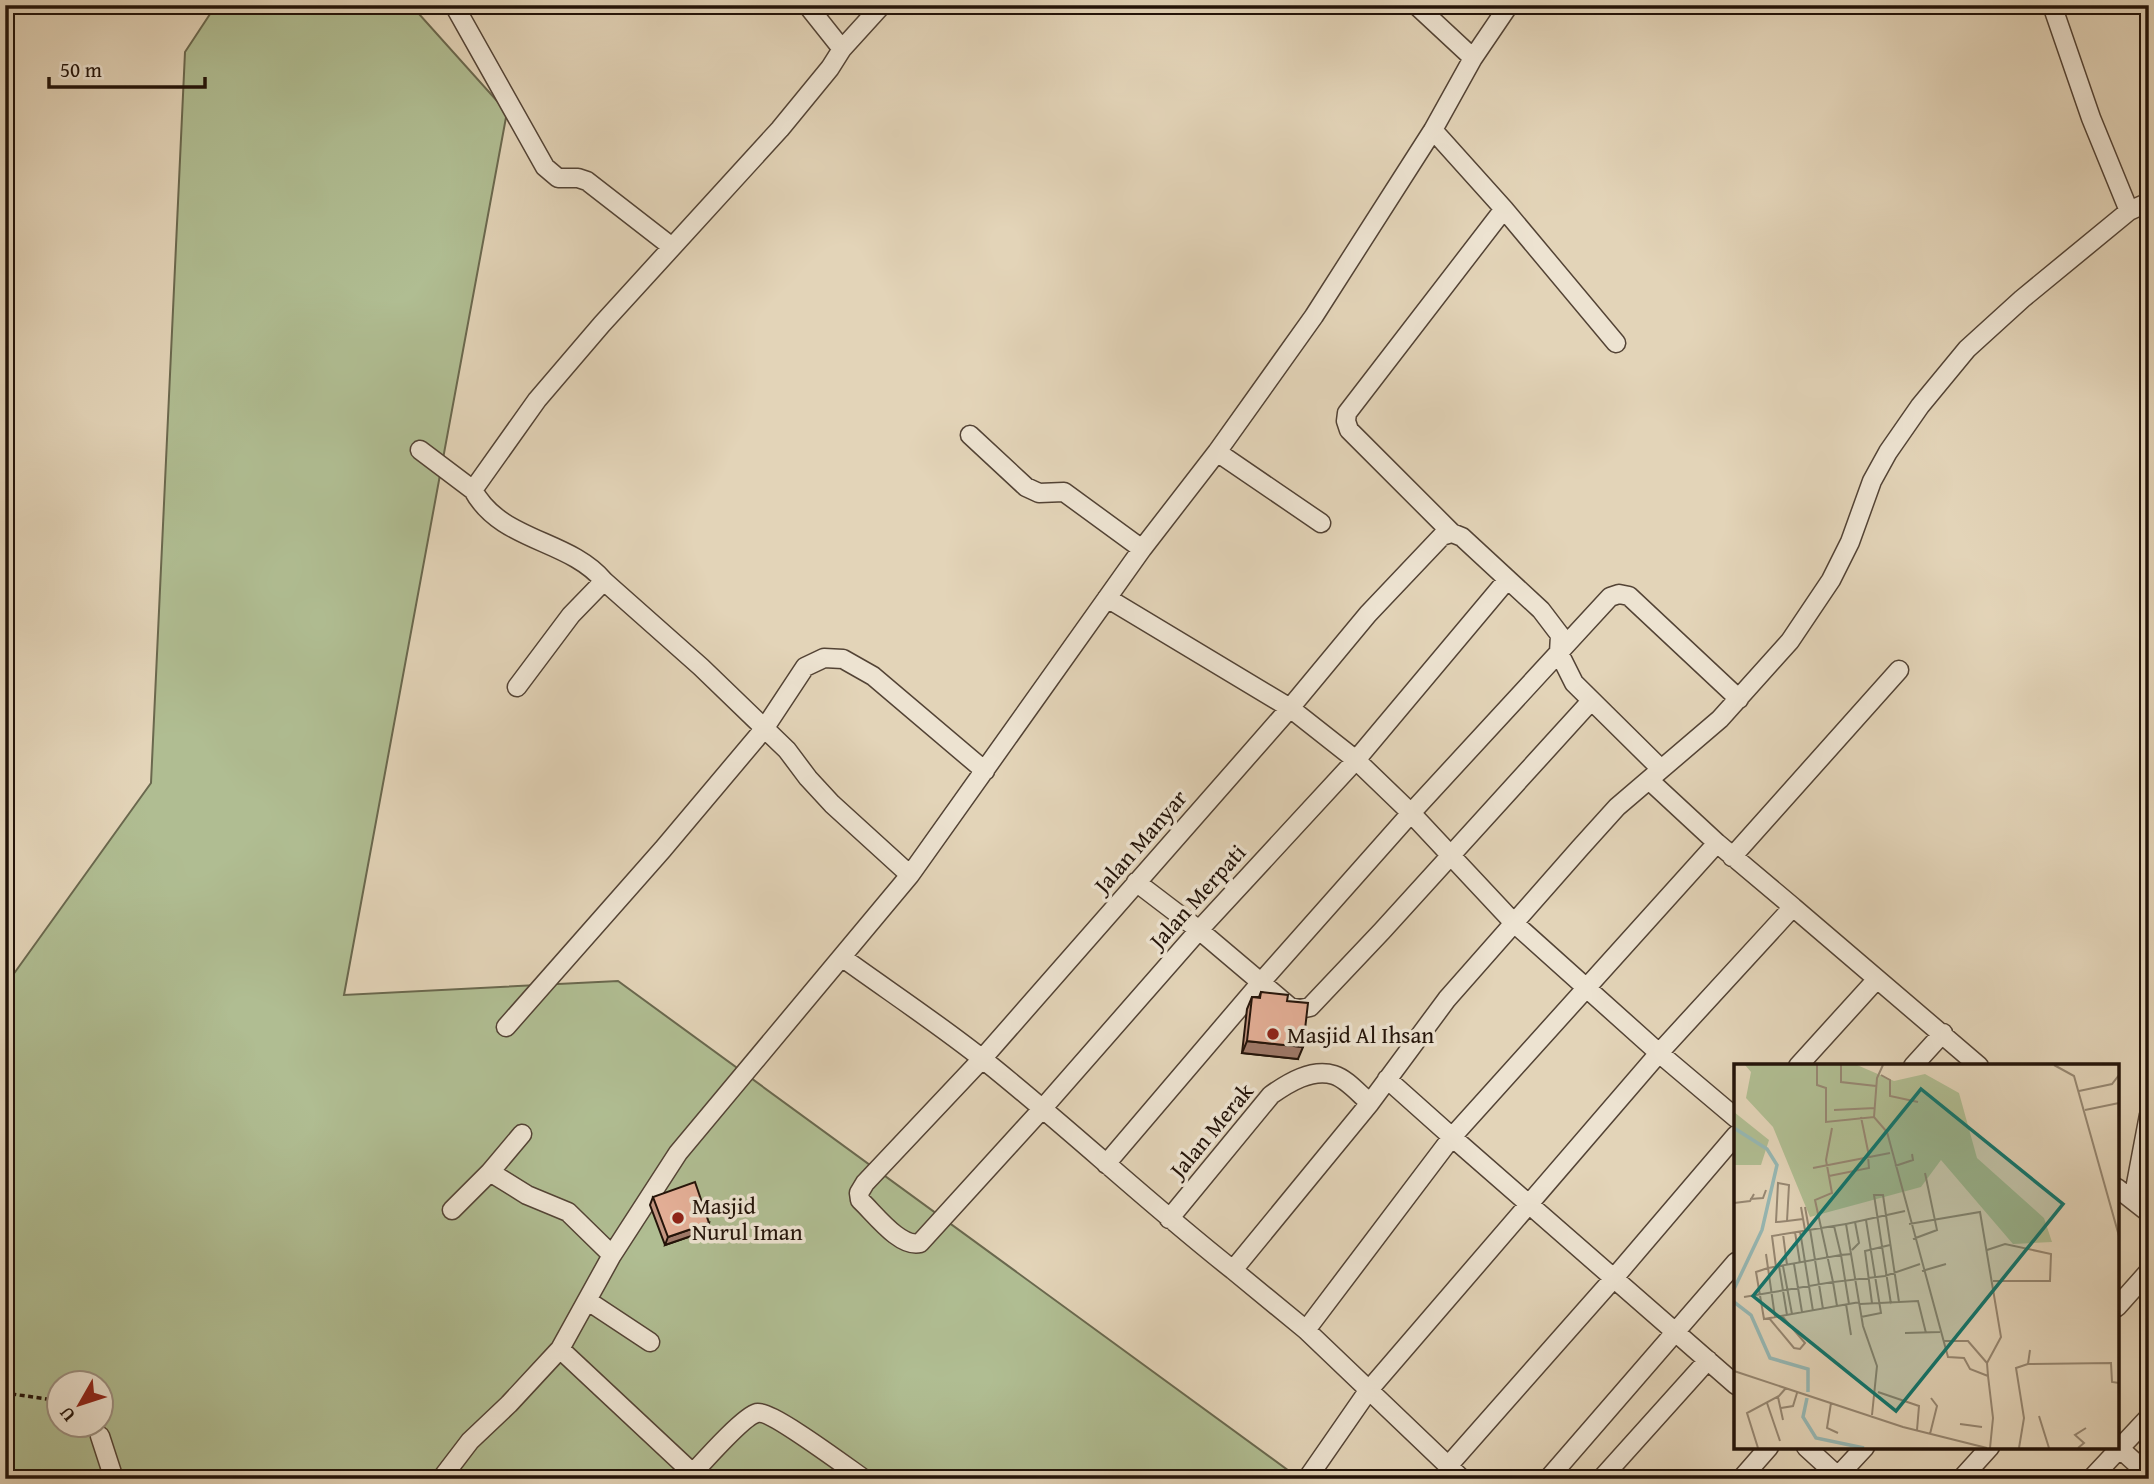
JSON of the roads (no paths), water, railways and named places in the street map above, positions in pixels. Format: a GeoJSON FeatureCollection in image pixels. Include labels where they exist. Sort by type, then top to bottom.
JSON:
{"type":"FeatureCollection","features":[{"type":"Feature","properties":{"kind":"street"},"geometry":{"type":"LineString","coordinates":[[454,5],[545,167],[558,178],[587,181],[673,247]]}},
{"type":"Feature","properties":{"kind":"street"},"geometry":{"type":"LineString","coordinates":[[807,5],[842,49]]}},
{"type":"Feature","properties":{"kind":"street"},"geometry":{"type":"LineString","coordinates":[[473,490],[537,400],[780,129],[830,68],[842,49],[882,5]]}},
{"type":"Feature","properties":{"kind":"street"},"geometry":{"type":"LineString","coordinates":[[1416,5],[1473,58]]}},
{"type":"Feature","properties":{"kind":"street"},"geometry":{"type":"LineString","coordinates":[[441,1479],[470,1441],[560,1349],[612,1255],[678,1153],[910,875],[1142,549],[1217,453],[1314,316],[1433,130],[1473,58],[1509,5]]}},
{"type":"Feature","properties":{"kind":"street"},"geometry":{"type":"LineString","coordinates":[[2052,5],[2091,118],[2129,211]]}},
{"type":"Feature","properties":{"kind":"street"},"geometry":{"type":"LineString","coordinates":[[1433,130],[1504,209],[1616,343]]}},
{"type":"Feature","properties":{"kind":"street"},"geometry":{"type":"LineString","coordinates":[[1233,1270],[1370,1103],[1447,999],[1514,923],[1617,807],[1720,719],[1790,641],[1821,597],[1850,542],[1872,481],[1888,452],[1920,406],[1966,349],[2129,211],[2149,202]]}},
{"type":"Feature","properties":{"kind":"street"},"geometry":{"type":"LineString","coordinates":[[1504,209],[1348,413],[1346,421],[1349,430],[1452,533],[1462,537],[1541,610],[1560,635],[1559,653],[1574,683],[1717,843],[1977,1064]]}},
{"type":"Feature","properties":{"kind":"street"},"geometry":{"type":"LineString","coordinates":[[970,435],[1026,487],[1039,493],[1064,492],[1142,549]]}},
{"type":"Feature","properties":{"kind":"street"},"geometry":{"type":"LineString","coordinates":[[420,450],[473,490],[483,505],[515,531],[592,567],[787,750],[832,804],[910,875]]}},
{"type":"Feature","properties":{"kind":"street"},"geometry":{"type":"LineString","coordinates":[[1217,453],[1321,523]]}},
{"type":"Feature","properties":{"kind":"street","name":"Jalan Manyar"},"geometry":{"type":"LineString","coordinates":[[920,1243],[912,1245],[903,1241],[860,1200],[859,1193],[865,1184],[982,1059],[1290,708],[1368,614],[1442,536],[1452,533]]}},
{"type":"Feature","properties":{"kind":"street"},"geometry":{"type":"LineString","coordinates":[[517,687],[571,615],[604,580]]}},
{"type":"Feature","properties":{"kind":"street","name":"Jalan Merpati"},"geometry":{"type":"LineString","coordinates":[[920,1243],[1199,930],[1356,760],[1507,580]]}},
{"type":"Feature","properties":{"kind":"street"},"geometry":{"type":"LineString","coordinates":[[1106,1164],[1410,813],[1610,597],[1619,593],[1629,596],[1739,699]]}},
{"type":"Feature","properties":{"kind":"street"},"geometry":{"type":"LineString","coordinates":[[1107,598],[1290,708],[1356,760],[1514,923],[1734,1116]]}},
{"type":"Feature","properties":{"kind":"street"},"geometry":{"type":"LineString","coordinates":[[506,1027],[663,849],[764,729],[805,667],[824,658],[843,659],[873,677],[985,771]]}},
{"type":"Feature","properties":{"kind":"street"},"geometry":{"type":"LineString","coordinates":[[1732,857],[1899,670]]}},
{"type":"Feature","properties":{"kind":"street"},"geometry":{"type":"LineString","coordinates":[[1136,883],[1199,930],[1290,1007],[1310,1007],[1591,701]]}},
{"type":"Feature","properties":{"kind":"street"},"geometry":{"type":"LineString","coordinates":[[1306,1330],[1452,1137],[1717,843]]}},
{"type":"Feature","properties":{"kind":"street"},"geometry":{"type":"LineString","coordinates":[[1307,1479],[1368,1391],[1659,1053],[1793,907]]}},
{"type":"Feature","properties":{"kind":"street"},"geometry":{"type":"LineString","coordinates":[[843,958],[982,1059],[1043,1108],[1169,1219],[1306,1330],[1451,1473],[1734,1137]]}},
{"type":"Feature","properties":{"kind":"street"},"geometry":{"type":"LineString","coordinates":[[1800,1064],[1877,979]]}},
{"type":"Feature","properties":{"kind":"street"},"geometry":{"type":"LineString","coordinates":[[1915,1064],[1943,1033]]}},
{"type":"Feature","properties":{"kind":"street","name":"Jalan Merak"},"geometry":{"type":"LineString","coordinates":[[1169,1219],[1271,1095],[1283,1086],[1300,1078],[1333,1074],[1370,1103]]}},
{"type":"Feature","properties":{"kind":"street"},"geometry":{"type":"LineString","coordinates":[[1387,1079],[1734,1383]]}},
{"type":"Feature","properties":{"kind":"street"},"geometry":{"type":"LineString","coordinates":[[2133,1200],[2149,1115]]}},
{"type":"Feature","properties":{"kind":"street"},"geometry":{"type":"LineString","coordinates":[[453,1210],[522,1134]]}},
{"type":"Feature","properties":{"kind":"street"},"geometry":{"type":"LineString","coordinates":[[490,1172],[527,1195],[568,1212],[612,1255]]}},
{"type":"Feature","properties":{"kind":"street"},"geometry":{"type":"LineString","coordinates":[[2119,1190],[2149,1213]]}},
{"type":"Feature","properties":{"kind":"street"},"geometry":{"type":"LineString","coordinates":[[1548,1479],[1734,1264]]}},
{"type":"Feature","properties":{"kind":"street"},"geometry":{"type":"LineString","coordinates":[[2119,1305],[2149,1271]]}},
{"type":"Feature","properties":{"kind":"street"},"geometry":{"type":"LineString","coordinates":[[588,1301],[650,1342]]}},
{"type":"Feature","properties":{"kind":"street"},"geometry":{"type":"LineString","coordinates":[[560,1349],[690,1475],[742,1423],[754,1413],[761,1412],[780,1421],[864,1479]]}},
{"type":"Feature","properties":{"kind":"street"},"geometry":{"type":"LineString","coordinates":[[1601,1479],[1708,1360]]}},
{"type":"Feature","properties":{"kind":"street"},"geometry":{"type":"LineString","coordinates":[[2119,1445],[2149,1417]]}},
{"type":"Feature","properties":{"kind":"street"},"geometry":{"type":"LineString","coordinates":[[101,1438],[114,1479]]}},
{"type":"Feature","properties":{"kind":"street"},"geometry":{"type":"LineString","coordinates":[[2119,1447],[2149,1475]]}},
{"type":"Feature","properties":{"kind":"street"},"geometry":{"type":"LineString","coordinates":[[1741,1479],[1767,1449]]}},
{"type":"Feature","properties":{"kind":"street"},"geometry":{"type":"LineString","coordinates":[[1814,1450],[1840,1477],[1863,1449]]}},
{"type":"Feature","properties":{"kind":"street"},"geometry":{"type":"LineString","coordinates":[[1961,1479],[1988,1449]]}},
{"type":"Feature","properties":{"kind":"street"},"geometry":{"type":"LineString","coordinates":[[2091,1479],[2116,1449]]}},
{"type":"Feature","properties":{"kind":"place","name":"Masjid Al Ihsan"},"geometry":{"type":"Point","coordinates":[1273,1034]}},
{"type":"Feature","properties":{"kind":"place","name":"Masjid Nurul Iman"},"geometry":{"type":"Point","coordinates":[678,1218]}}]}
